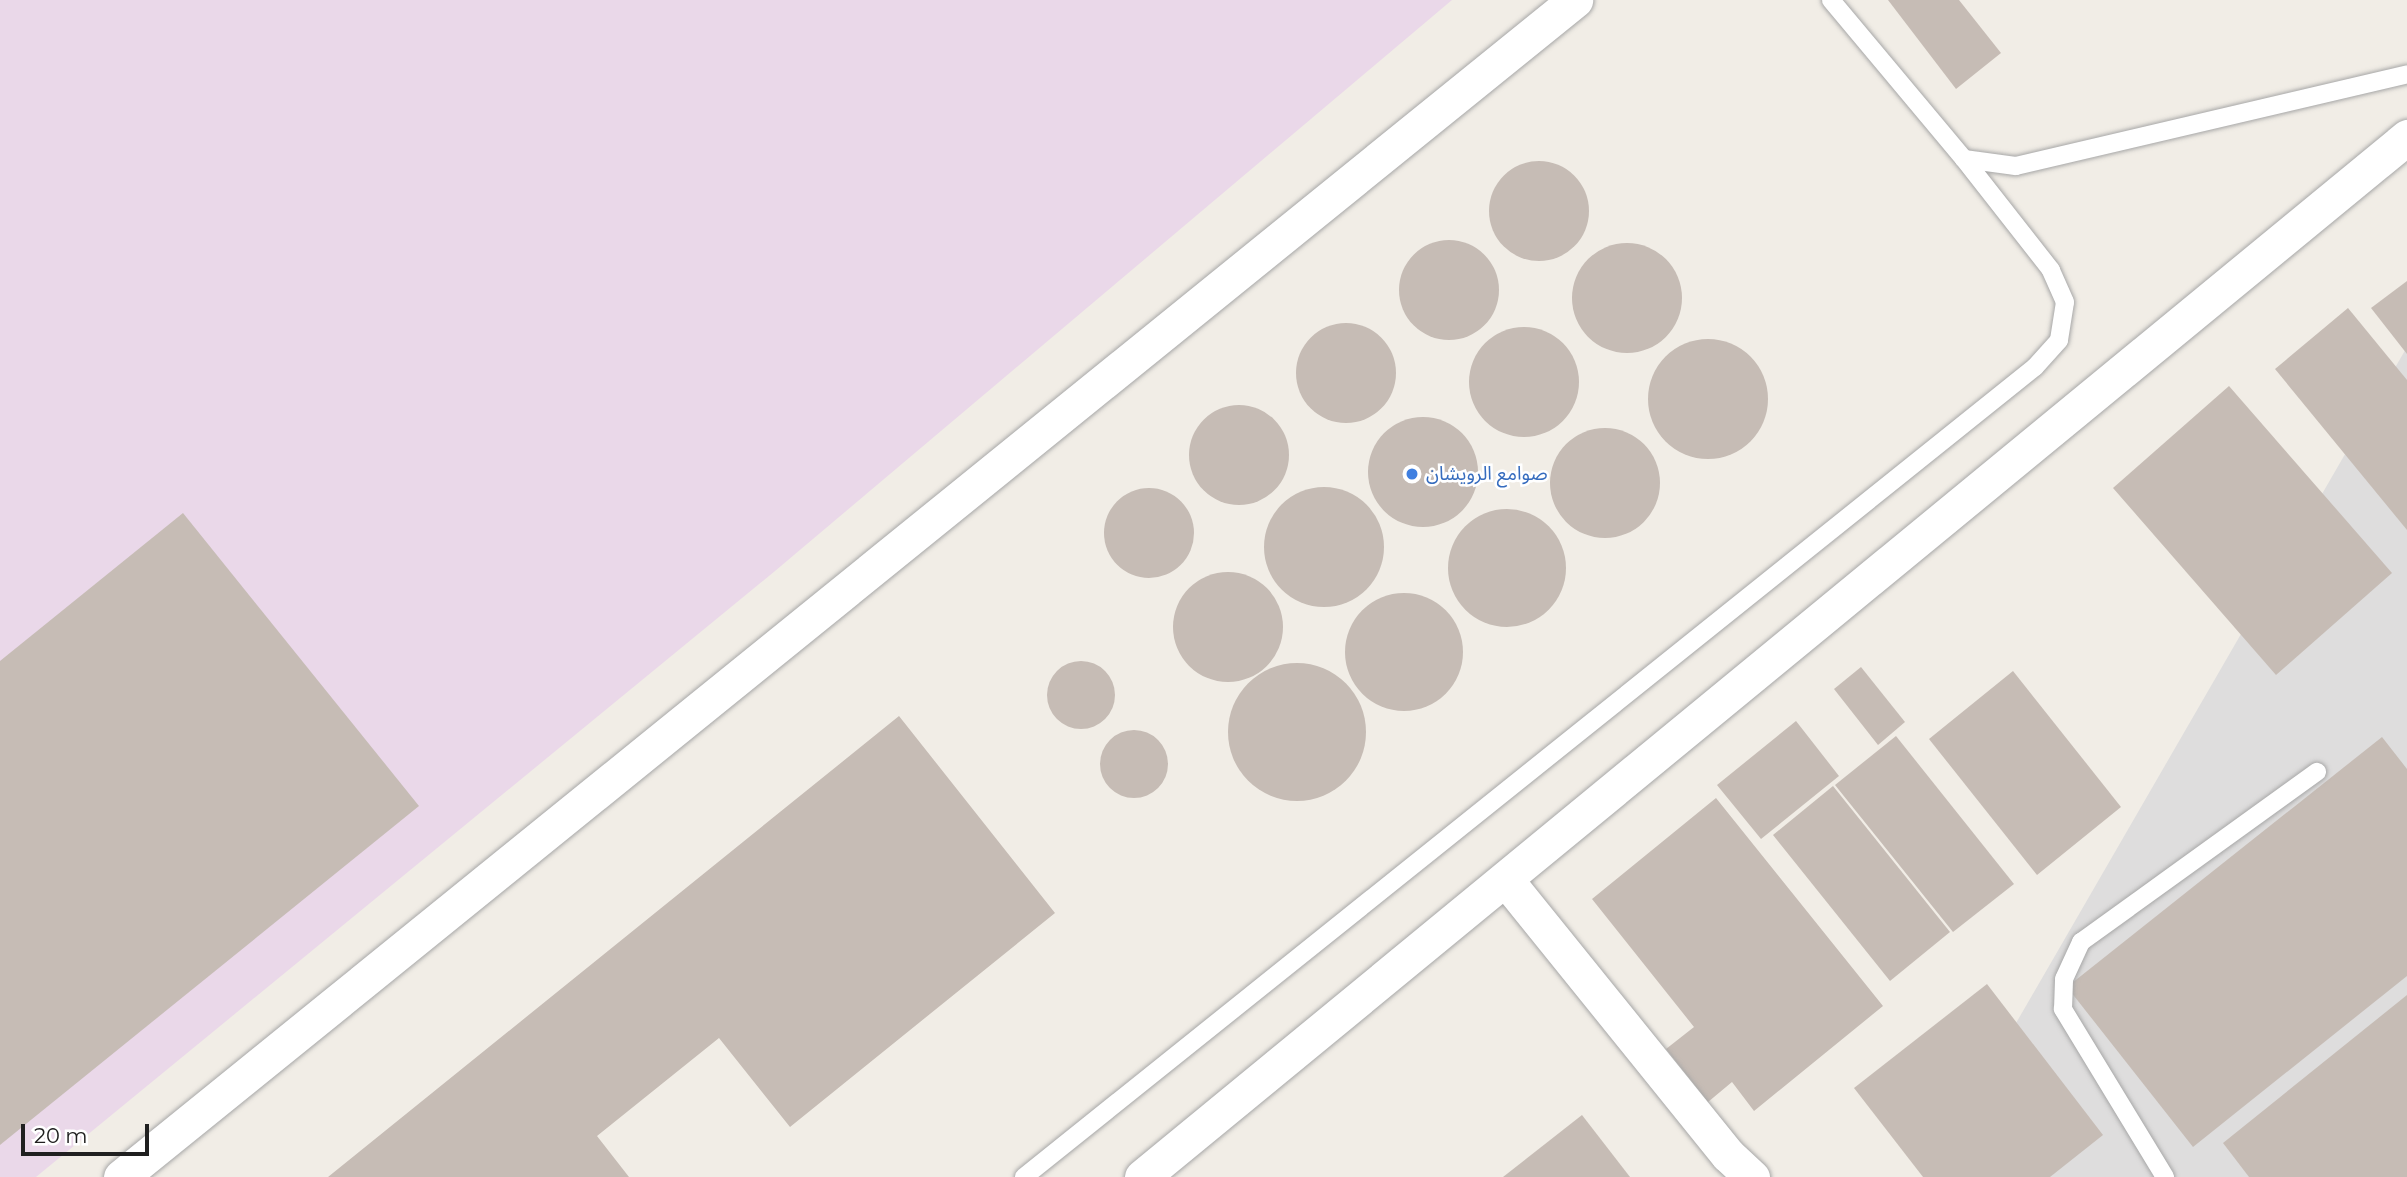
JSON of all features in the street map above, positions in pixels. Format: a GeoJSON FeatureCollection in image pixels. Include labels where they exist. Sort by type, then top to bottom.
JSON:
{"type":"FeatureCollection","features":[{"type":"Feature","properties":{"kind":"street"},"geometry":{"type":"LineString","coordinates":[[121,1177],[1575,0]]}},
{"type":"Feature","properties":{"kind":"street"},"geometry":{"type":"LineString","coordinates":[[1142,1177],[2407,137]]}},
{"type":"Feature","properties":{"kind":"street"},"geometry":{"type":"LineString","coordinates":[[1506,880],[1728,1155],[1752,1177]]}},
{"type":"Feature","properties":{"kind":"lane"},"geometry":{"type":"LineString","coordinates":[[1024,1177],[2035,367],[2059,340],[2065,302],[2052,270],[1964,159],[1831,0]]}},
{"type":"Feature","properties":{"kind":"lane"},"geometry":{"type":"LineString","coordinates":[[1964,159],[2016,166],[2407,74]]}},
{"type":"Feature","properties":{"kind":"lane"},"geometry":{"type":"LineString","coordinates":[[2165,1177],[2063,1009],[2064,979],[2081,942],[2317,772]]}},
{"type":"Feature","properties":{"kind":"shaded area"},"geometry":{"type":"Polygon","coordinates":[[[0,0],[1452,0],[775,571],[36,1177],[0,1177],[0,0]]]}},
{"type":"Feature","properties":{"kind":"shaded area"},"geometry":{"type":"Polygon","coordinates":[[[2407,347],[2407,1177],[1927,1177],[2407,347]]]}},
{"type":"Feature","properties":{"kind":"building"},"geometry":{"type":"Polygon","coordinates":[[[1888,0],[1959,0],[2001,53],[1956,89],[1888,0]]]}},
{"type":"Feature","properties":{"kind":"building"},"geometry":{"type":"Polygon","coordinates":[[[1539,161],[1558,165],[1574,176],[1585,192],[1589,211],[1585,230],[1574,246],[1558,257],[1539,261],[1520,257],[1504,246],[1493,230],[1489,211],[1493,192],[1504,176],[1520,165],[1539,161]]]}},
{"type":"Feature","properties":{"kind":"building"},"geometry":{"type":"Polygon","coordinates":[[[1449,240],[1468,244],[1484,255],[1495,271],[1499,290],[1495,309],[1484,325],[1468,336],[1449,340],[1430,336],[1414,325],[1403,309],[1399,290],[1403,271],[1414,255],[1430,244],[1449,240]]]}},
{"type":"Feature","properties":{"kind":"building"},"geometry":{"type":"Polygon","coordinates":[[[1627,243],[1648,248],[1666,259],[1677,277],[1682,298],[1677,319],[1666,337],[1648,348],[1627,353],[1606,348],[1588,337],[1577,319],[1572,298],[1577,277],[1588,259],[1606,248],[1627,243]]]}},
{"type":"Feature","properties":{"kind":"building"},"geometry":{"type":"Polygon","coordinates":[[[2407,281],[2407,354],[2371,308],[2407,281]]]}},
{"type":"Feature","properties":{"kind":"building"},"geometry":{"type":"Polygon","coordinates":[[[2348,308],[2407,380],[2407,530],[2275,369],[2348,308]]]}},
{"type":"Feature","properties":{"kind":"building"},"geometry":{"type":"Polygon","coordinates":[[[1346,323],[1365,327],[1381,338],[1392,354],[1396,373],[1392,392],[1381,408],[1365,419],[1346,423],[1327,419],[1311,408],[1300,392],[1296,373],[1300,354],[1311,338],[1327,327],[1346,323]]]}},
{"type":"Feature","properties":{"kind":"building"},"geometry":{"type":"Polygon","coordinates":[[[1524,327],[1545,332],[1563,343],[1574,361],[1579,382],[1574,403],[1563,421],[1545,432],[1524,437],[1503,432],[1485,421],[1474,403],[1469,382],[1474,361],[1485,343],[1503,332],[1524,327]]]}},
{"type":"Feature","properties":{"kind":"building"},"geometry":{"type":"Polygon","coordinates":[[[1708,339],[1731,344],[1750,357],[1763,376],[1768,399],[1763,422],[1750,441],[1731,454],[1708,459],[1685,454],[1666,441],[1653,422],[1648,399],[1653,376],[1666,357],[1685,344],[1708,339]]]}},
{"type":"Feature","properties":{"kind":"building"},"geometry":{"type":"Polygon","coordinates":[[[2229,386],[2392,573],[2276,675],[2113,488],[2229,386]]]}},
{"type":"Feature","properties":{"kind":"building"},"geometry":{"type":"Polygon","coordinates":[[[1239,405],[1258,409],[1274,420],[1285,436],[1289,455],[1285,474],[1274,490],[1258,501],[1239,505],[1220,501],[1204,490],[1193,474],[1189,455],[1193,436],[1204,420],[1220,409],[1239,405]]]}},
{"type":"Feature","properties":{"kind":"building"},"geometry":{"type":"Polygon","coordinates":[[[1423,417],[1444,422],[1462,433],[1473,451],[1478,472],[1473,493],[1462,511],[1444,522],[1423,527],[1402,522],[1384,511],[1373,493],[1368,472],[1373,451],[1384,433],[1402,422],[1423,417]]]}},
{"type":"Feature","properties":{"kind":"building"},"geometry":{"type":"Polygon","coordinates":[[[1605,428],[1626,433],[1644,444],[1655,462],[1660,483],[1655,504],[1644,522],[1626,533],[1605,538],[1584,533],[1566,522],[1555,504],[1550,483],[1555,462],[1566,444],[1584,433],[1605,428]]]}},
{"type":"Feature","properties":{"kind":"building"},"geometry":{"type":"Polygon","coordinates":[[[1324,487],[1347,492],[1366,505],[1379,524],[1384,547],[1379,570],[1366,589],[1347,602],[1324,607],[1301,602],[1282,589],[1269,570],[1264,547],[1269,524],[1282,505],[1301,492],[1324,487]]]}},
{"type":"Feature","properties":{"kind":"building"},"geometry":{"type":"Polygon","coordinates":[[[1149,488],[1166,492],[1181,501],[1190,516],[1194,533],[1190,550],[1181,565],[1166,574],[1149,578],[1132,574],[1117,565],[1108,550],[1104,533],[1108,516],[1117,501],[1132,492],[1149,488]]]}},
{"type":"Feature","properties":{"kind":"building"},"geometry":{"type":"Polygon","coordinates":[[[1507,509],[1530,513],[1549,526],[1562,545],[1566,568],[1562,591],[1549,610],[1530,623],[1507,627],[1484,623],[1465,610],[1452,591],[1448,568],[1452,545],[1465,526],[1484,513],[1507,509]]]}},
{"type":"Feature","properties":{"kind":"building"},"geometry":{"type":"Polygon","coordinates":[[[183,513],[419,806],[0,1145],[0,661],[183,513]]]}},
{"type":"Feature","properties":{"kind":"building"},"geometry":{"type":"Polygon","coordinates":[[[1228,572],[1249,576],[1267,588],[1279,606],[1283,627],[1279,648],[1267,666],[1249,678],[1228,682],[1207,678],[1189,666],[1177,648],[1173,627],[1177,606],[1189,588],[1207,576],[1228,572]]]}},
{"type":"Feature","properties":{"kind":"building"},"geometry":{"type":"Polygon","coordinates":[[[1404,593],[1427,597],[1446,610],[1459,629],[1463,652],[1459,675],[1446,694],[1427,707],[1404,711],[1381,707],[1362,694],[1349,675],[1345,652],[1349,629],[1362,610],[1381,597],[1404,593]]]}},
{"type":"Feature","properties":{"kind":"building"},"geometry":{"type":"Polygon","coordinates":[[[1081,661],[1094,664],[1105,671],[1112,682],[1115,695],[1112,708],[1105,719],[1094,726],[1081,729],[1068,726],[1057,719],[1050,708],[1047,695],[1050,682],[1057,671],[1068,664],[1081,661]]]}},
{"type":"Feature","properties":{"kind":"building"},"geometry":{"type":"Polygon","coordinates":[[[1297,663],[1324,668],[1346,683],[1361,705],[1366,732],[1361,759],[1346,781],[1324,796],[1297,801],[1270,796],[1248,781],[1233,759],[1228,732],[1233,705],[1248,683],[1270,668],[1297,663]]]}},
{"type":"Feature","properties":{"kind":"building"},"geometry":{"type":"Polygon","coordinates":[[[1861,667],[1905,722],[1878,745],[1834,689],[1861,667]]]}},
{"type":"Feature","properties":{"kind":"building"},"geometry":{"type":"Polygon","coordinates":[[[2013,671],[2121,807],[2037,875],[1929,739],[2013,671]]]}},
{"type":"Feature","properties":{"kind":"building"},"geometry":{"type":"Polygon","coordinates":[[[899,716],[1055,913],[790,1127],[719,1038],[597,1136],[629,1177],[328,1177],[899,716]]]}},
{"type":"Feature","properties":{"kind":"building"},"geometry":{"type":"Polygon","coordinates":[[[1796,721],[1839,776],[1761,839],[1717,785],[1796,721]]]}},
{"type":"Feature","properties":{"kind":"building"},"geometry":{"type":"Polygon","coordinates":[[[1134,730],[1147,733],[1158,740],[1165,751],[1168,764],[1165,777],[1158,788],[1147,795],[1134,798],[1121,795],[1110,788],[1103,777],[1100,764],[1103,751],[1110,740],[1121,733],[1134,730]]]}},
{"type":"Feature","properties":{"kind":"building"},"geometry":{"type":"Polygon","coordinates":[[[1896,736],[2014,884],[1953,932],[1835,785],[1896,736]]]}},
{"type":"Feature","properties":{"kind":"building"},"geometry":{"type":"Polygon","coordinates":[[[2382,737],[2407,769],[2407,976],[2193,1147],[2067,987],[2382,737]]]}},
{"type":"Feature","properties":{"kind":"building"},"geometry":{"type":"Polygon","coordinates":[[[1833,786],[1950,932],[1890,981],[1773,835],[1833,786]]]}},
{"type":"Feature","properties":{"kind":"building"},"geometry":{"type":"Polygon","coordinates":[[[1716,798],[1883,1006],[1754,1111],[1732,1082],[1708,1102],[1666,1049],[1694,1027],[1592,899],[1716,798]]]}},
{"type":"Feature","properties":{"kind":"building"},"geometry":{"type":"Polygon","coordinates":[[[1987,984],[2103,1135],[2050,1177],[1923,1177],[1854,1088],[1987,984]]]}},
{"type":"Feature","properties":{"kind":"building"},"geometry":{"type":"Polygon","coordinates":[[[2407,995],[2407,1177],[2249,1177],[2223,1143],[2407,995]]]}},
{"type":"Feature","properties":{"kind":"building"},"geometry":{"type":"Polygon","coordinates":[[[1582,1115],[1630,1177],[1503,1177],[1582,1115]]]}},
{"type":"Feature","properties":{"kind":"place","name":"صوامع الرويشان"},"geometry":{"type":"Point","coordinates":[1412,474]}}]}
